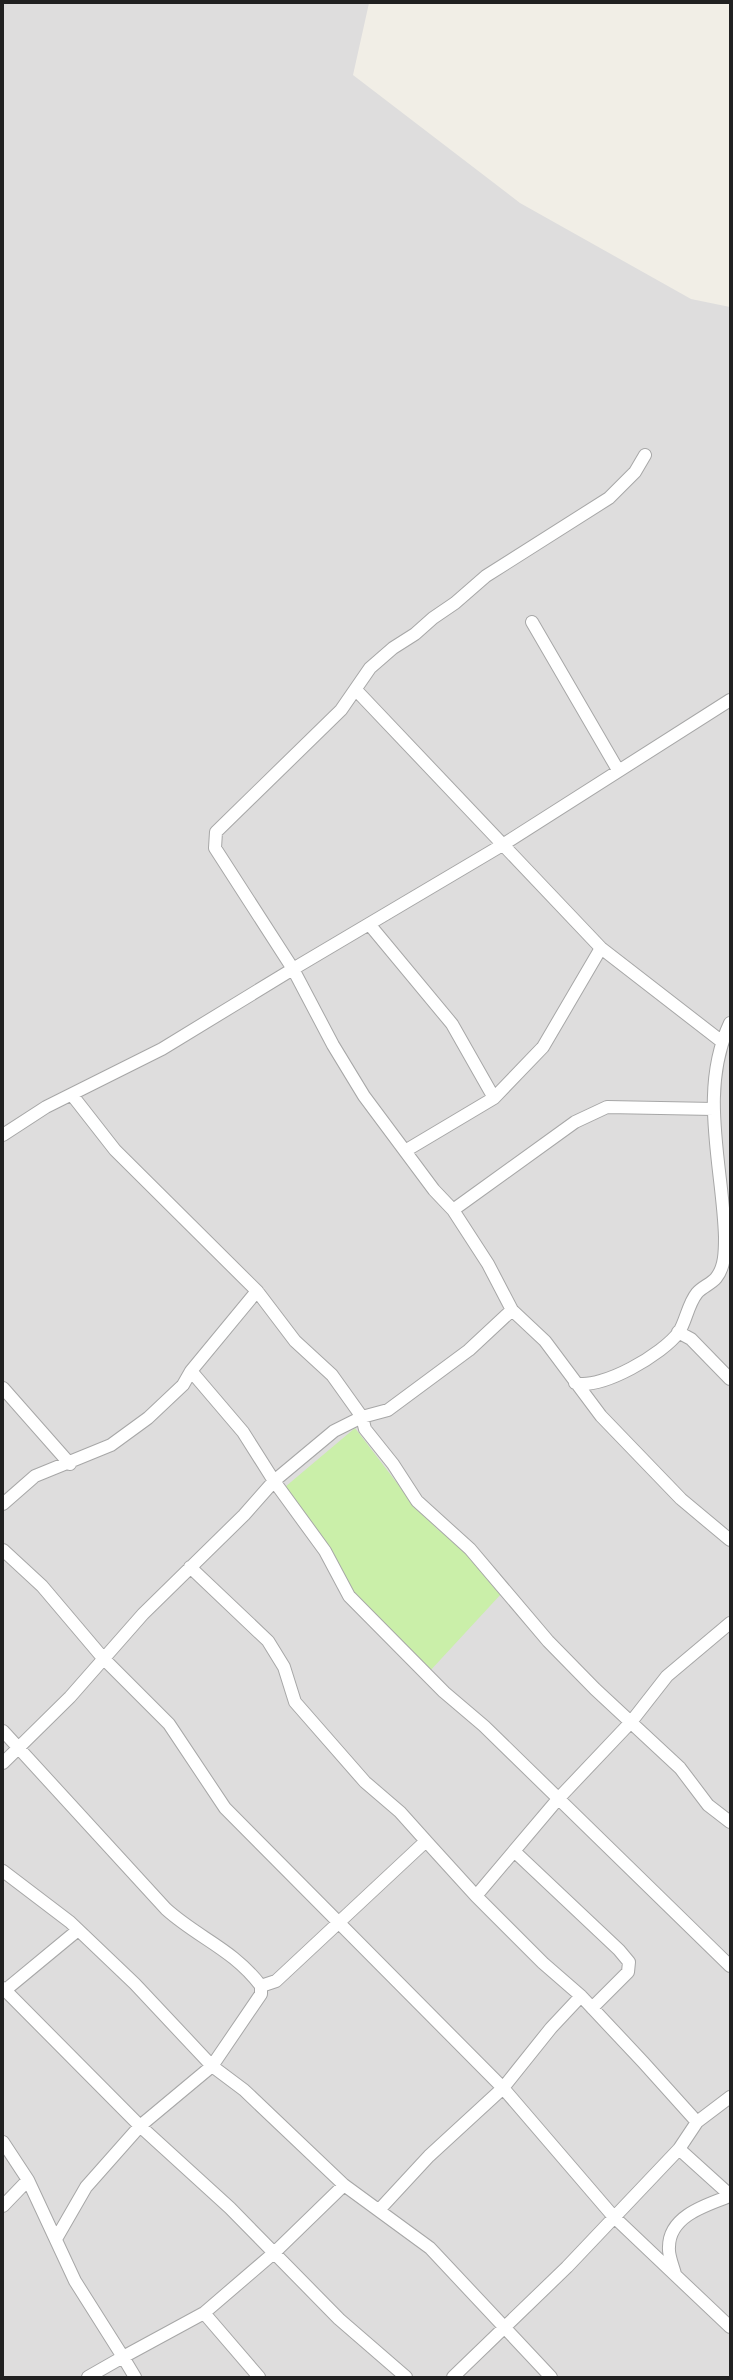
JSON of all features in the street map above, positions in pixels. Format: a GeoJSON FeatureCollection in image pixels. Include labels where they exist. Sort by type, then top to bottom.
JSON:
{"type":"FeatureCollection","features":[{"type":"Feature","properties":{"kind":"street"},"geometry":{"type":"LineString","coordinates":[[645,455],[635,472],[609,498],[486,576],[455,603],[370,668],[341,710],[216,832],[215,848],[293,969],[333,1045],[364,1096],[434,1190],[453,1210],[488,1264],[512,1310],[545,1341],[600,1416],[681,1500],[730,1540]]}},
{"type":"Feature","properties":{"kind":"street"},"geometry":{"type":"LineString","coordinates":[[532,622],[618,770]]}},
{"type":"Feature","properties":{"kind":"street"},"geometry":{"type":"LineString","coordinates":[[356,690],[504,844],[601,948],[722,1041]]}},
{"type":"Feature","properties":{"kind":"street"},"geometry":{"type":"LineString","coordinates":[[3,1135],[46,1107],[162,1048],[504,844],[730,700]]}},
{"type":"Feature","properties":{"kind":"street"},"geometry":{"type":"LineString","coordinates":[[369,924],[452,1024],[494,1098]]}},
{"type":"Feature","properties":{"kind":"street"},"geometry":{"type":"LineString","coordinates":[[405,1151],[494,1098],[543,1047],[601,948]]}},
{"type":"Feature","properties":{"kind":"street"},"geometry":{"type":"LineString","coordinates":[[576,1382],[583,1384],[595,1383],[639,1363],[664,1348],[678,1332],[696,1294],[716,1278],[722,1266],[727,1239],[722,1191],[716,1161],[714,1109],[722,1041],[730,1023]]}},
{"type":"Feature","properties":{"kind":"street"},"geometry":{"type":"LineString","coordinates":[[72,1094],[116,1150],[258,1291],[295,1340],[332,1375],[362,1417],[365,1429],[393,1464],[417,1501],[470,1548],[548,1641],[680,1768],[708,1805],[730,1822]]}},
{"type":"Feature","properties":{"kind":"street"},"geometry":{"type":"LineString","coordinates":[[453,1210],[575,1122],[596,1111],[607,1107],[714,1109]]}},
{"type":"Feature","properties":{"kind":"street"},"geometry":{"type":"LineString","coordinates":[[3,1504],[36,1476],[70,1464],[111,1445],[148,1418],[183,1385],[191,1371],[258,1291]]}},
{"type":"Feature","properties":{"kind":"street"},"geometry":{"type":"LineString","coordinates":[[3,1764],[70,1697],[143,1614],[244,1515],[274,1481],[334,1431],[362,1417],[388,1410],[469,1350],[512,1310]]}},
{"type":"Feature","properties":{"kind":"street"},"geometry":{"type":"LineString","coordinates":[[678,1332],[691,1338],[730,1379]]}},
{"type":"Feature","properties":{"kind":"street"},"geometry":{"type":"LineString","coordinates":[[191,1371],[243,1432],[274,1481],[325,1551],[349,1596],[444,1692],[484,1726],[730,1966]]}},
{"type":"Feature","properties":{"kind":"street"},"geometry":{"type":"LineString","coordinates":[[3,1388],[70,1464]]}},
{"type":"Feature","properties":{"kind":"street"},"geometry":{"type":"LineString","coordinates":[[3,1550],[42,1586],[103,1658],[169,1724],[226,1808],[503,2088],[613,2216],[730,2327]]}},
{"type":"Feature","properties":{"kind":"street"},"geometry":{"type":"LineString","coordinates":[[190,1567],[268,1641],[284,1667],[295,1702],[365,1782],[400,1812],[476,1896],[543,1963],[581,1996],[697,2122]]}},
{"type":"Feature","properties":{"kind":"street"},"geometry":{"type":"LineString","coordinates":[[476,1896],[558,1799],[631,1722],[667,1676],[730,1623]]}},
{"type":"Feature","properties":{"kind":"street"},"geometry":{"type":"LineString","coordinates":[[3,1731],[166,1909],[176,1918],[232,1954],[261,1986],[260,1994],[212,2066],[140,2126],[86,2187],[56,2239]]}},
{"type":"Feature","properties":{"kind":"street"},"geometry":{"type":"LineString","coordinates":[[261,1986],[276,1981],[426,1841]]}},
{"type":"Feature","properties":{"kind":"street"},"geometry":{"type":"LineString","coordinates":[[514,1851],[614,1945],[629,1962],[628,1972],[592,2008]]}},
{"type":"Feature","properties":{"kind":"street"},"geometry":{"type":"LineString","coordinates":[[3,1871],[78,1930],[135,1984],[212,2066],[244,2090],[344,2186],[430,2248],[551,2377]]}},
{"type":"Feature","properties":{"kind":"street"},"geometry":{"type":"LineString","coordinates":[[78,1930],[4,1991],[140,2126],[275,2252],[339,2319],[406,2377]]}},
{"type":"Feature","properties":{"kind":"street"},"geometry":{"type":"LineString","coordinates":[[379,2210],[429,2156],[503,2088],[551,2028],[581,1996]]}},
{"type":"Feature","properties":{"kind":"street"},"geometry":{"type":"LineString","coordinates":[[453,2377],[567,2268],[613,2216],[679,2149],[697,2122],[730,2097]]}},
{"type":"Feature","properties":{"kind":"street"},"geometry":{"type":"LineString","coordinates":[[3,2142],[28,2180],[93,2312],[135,2377]]}},
{"type":"Feature","properties":{"kind":"street"},"geometry":{"type":"LineString","coordinates":[[675,2274],[668,2247],[672,2232],[679,2221],[692,2212],[730,2195],[679,2149]]}},
{"type":"Feature","properties":{"kind":"street"},"geometry":{"type":"LineString","coordinates":[[3,2206],[28,2180]]}},
{"type":"Feature","properties":{"kind":"street"},"geometry":{"type":"LineString","coordinates":[[88,2377],[204,2314],[275,2252],[344,2186]]}},
{"type":"Feature","properties":{"kind":"street"},"geometry":{"type":"LineString","coordinates":[[204,2314],[259,2377]]}},
{"type":"Feature","properties":{"kind":"shaded area"},"geometry":{"type":"Polygon","coordinates":[[[3,3],[369,3],[353,75],[520,203],[691,299],[730,307],[730,2377],[3,2377],[3,3]]]}},
{"type":"Feature","properties":{"kind":"green space"},"geometry":{"type":"Polygon","coordinates":[[[355,1428],[400,1487],[437,1529],[463,1548],[502,1593],[429,1672],[345,1583],[285,1487],[355,1428]]]}}]}
